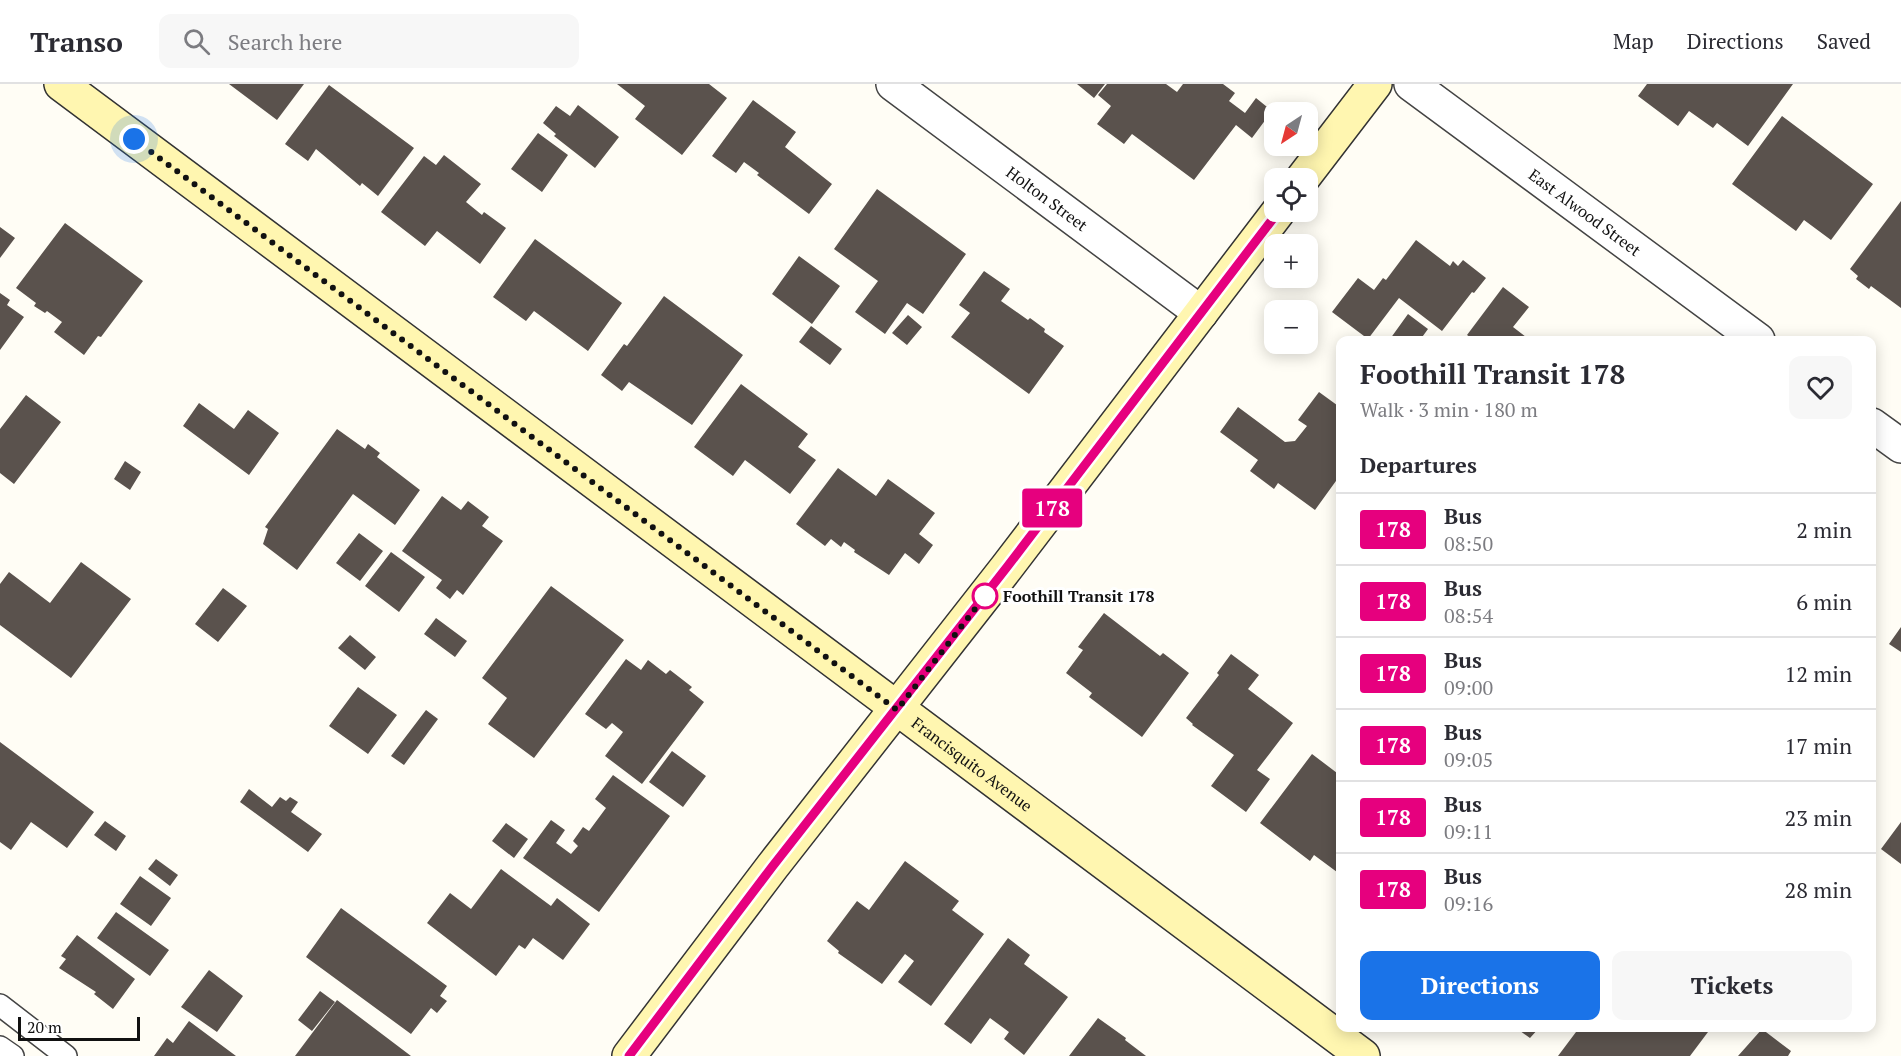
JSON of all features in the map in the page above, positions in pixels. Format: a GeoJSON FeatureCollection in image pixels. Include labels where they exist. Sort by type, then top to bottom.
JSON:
{"type":"FeatureCollection","features":[{"type":"Feature","properties":{"kind":"street","name":"Francisquito Avenue"},"geometry":{"type":"LineString","coordinates":[[61,84],[1363,1056]]}},
{"type":"Feature","properties":{"kind":"street","name":"Holton Street"},"geometry":{"type":"LineString","coordinates":[[893,84],[1201,313]]}},
{"type":"Feature","properties":{"kind":"street"},"geometry":{"type":"LineString","coordinates":[[1311,168],[1375,84]]}},
{"type":"Feature","properties":{"kind":"street","name":"East Alwood Street"},"geometry":{"type":"LineString","coordinates":[[1411,84],[1753,336]]}},
{"type":"Feature","properties":{"kind":"street"},"geometry":{"type":"LineString","coordinates":[[629,1056],[772,867],[897,710],[1270,222]]}},
{"type":"Feature","properties":{"kind":"street"},"geometry":{"type":"LineString","coordinates":[[1876,428],[1901,446]]}},
{"type":"Feature","properties":{"kind":"lane"},"geometry":{"type":"LineString","coordinates":[[0,1005],[66,1056]]}},
{"type":"Feature","properties":{"kind":"lane"},"geometry":{"type":"LineString","coordinates":[[0,1047],[13,1056]]}},
{"type":"Feature","properties":{"kind":"building"},"geometry":{"type":"Polygon","coordinates":[[[229,84],[304,84],[277,120],[229,84]]]}},
{"type":"Feature","properties":{"kind":"building"},"geometry":{"type":"Polygon","coordinates":[[[617,84],[709,84],[727,98],[682,155],[635,119],[645,106],[617,84]]]}},
{"type":"Feature","properties":{"kind":"building"},"geometry":{"type":"Polygon","coordinates":[[[1077,84],[1105,84],[1094,98],[1077,84]]]}},
{"type":"Feature","properties":{"kind":"building"},"geometry":{"type":"Polygon","coordinates":[[[1107,84],[1166,84],[1177,92],[1183,84],[1223,84],[1235,93],[1229,101],[1245,113],[1256,98],[1264,104],[1264,122],[1252,138],[1236,125],[1194,180],[1132,134],[1124,144],[1097,124],[1111,106],[1098,95],[1107,84]]]}},
{"type":"Feature","properties":{"kind":"building"},"geometry":{"type":"Polygon","coordinates":[[[1647,84],[1793,84],[1748,146],[1717,123],[1713,128],[1689,111],[1678,126],[1638,96],[1647,84]]]}},
{"type":"Feature","properties":{"kind":"building"},"geometry":{"type":"Polygon","coordinates":[[[329,85],[414,148],[378,196],[362,183],[360,186],[316,149],[308,161],[285,144],[329,85]]]}},
{"type":"Feature","properties":{"kind":"building"},"geometry":{"type":"Polygon","coordinates":[[[753,100],[796,132],[785,147],[832,184],[809,214],[757,175],[759,173],[744,162],[736,173],[712,156],[753,100]]]}},
{"type":"Feature","properties":{"kind":"building"},"geometry":{"type":"Polygon","coordinates":[[[578,105],[619,137],[595,168],[554,136],[556,134],[543,123],[556,106],[570,116],[578,105]]]}},
{"type":"Feature","properties":{"kind":"building"},"geometry":{"type":"Polygon","coordinates":[[[1782,116],[1873,184],[1831,240],[1804,220],[1796,231],[1732,184],[1782,116]]]}},
{"type":"Feature","properties":{"kind":"building"},"geometry":{"type":"Polygon","coordinates":[[[538,133],[568,155],[542,192],[511,169],[538,133]]]}},
{"type":"Feature","properties":{"kind":"building"},"geometry":{"type":"Polygon","coordinates":[[[444,155],[481,184],[466,202],[482,215],[484,212],[506,228],[480,264],[437,231],[425,246],[381,212],[424,156],[436,165],[444,155]]]}},
{"type":"Feature","properties":{"kind":"building"},"geometry":{"type":"Polygon","coordinates":[[[877,189],[966,254],[923,314],[907,303],[885,334],[855,312],[878,281],[834,249],[877,189]]]}},
{"type":"Feature","properties":{"kind":"building"},"geometry":{"type":"Polygon","coordinates":[[[1901,201],[1901,308],[1871,286],[1869,289],[1856,279],[1858,276],[1850,269],[1901,201]]]}},
{"type":"Feature","properties":{"kind":"building"},"geometry":{"type":"Polygon","coordinates":[[[65,223],[143,281],[101,337],[98,336],[84,355],[54,332],[62,322],[47,311],[45,313],[34,306],[36,303],[16,288],[65,223]]]}},
{"type":"Feature","properties":{"kind":"building"},"geometry":{"type":"Polygon","coordinates":[[[0,227],[15,238],[0,258],[0,227]]]}},
{"type":"Feature","properties":{"kind":"building"},"geometry":{"type":"Polygon","coordinates":[[[535,239],[622,303],[588,351],[534,311],[526,321],[493,297],[535,239]]]}},
{"type":"Feature","properties":{"kind":"building"},"geometry":{"type":"Polygon","coordinates":[[[1416,240],[1450,266],[1453,261],[1458,266],[1463,260],[1486,278],[1474,293],[1472,292],[1442,331],[1399,298],[1370,336],[1364,336],[1332,312],[1358,278],[1374,290],[1383,278],[1386,280],[1416,240]]]}},
{"type":"Feature","properties":{"kind":"building"},"geometry":{"type":"Polygon","coordinates":[[[799,256],[840,286],[812,324],[772,294],[799,256]]]}},
{"type":"Feature","properties":{"kind":"building"},"geometry":{"type":"Polygon","coordinates":[[[984,271],[1010,289],[1001,301],[1028,320],[1030,318],[1045,329],[1044,332],[1064,346],[1029,394],[951,337],[970,313],[959,305],[984,271]]]}},
{"type":"Feature","properties":{"kind":"building"},"geometry":{"type":"Polygon","coordinates":[[[1503,287],[1529,307],[1513,327],[1525,336],[1467,335],[1503,287]]]}},
{"type":"Feature","properties":{"kind":"building"},"geometry":{"type":"Polygon","coordinates":[[[0,293],[10,300],[7,305],[24,317],[0,350],[0,293]]]}},
{"type":"Feature","properties":{"kind":"building"},"geometry":{"type":"Polygon","coordinates":[[[664,296],[743,355],[692,425],[629,382],[622,391],[601,375],[624,344],[627,346],[664,296]]]}},
{"type":"Feature","properties":{"kind":"building"},"geometry":{"type":"Polygon","coordinates":[[[1408,314],[1428,329],[1423,336],[1392,336],[1408,314]]]}},
{"type":"Feature","properties":{"kind":"building"},"geometry":{"type":"Polygon","coordinates":[[[908,315],[922,327],[907,345],[892,333],[908,315]]]}},
{"type":"Feature","properties":{"kind":"building"},"geometry":{"type":"Polygon","coordinates":[[[811,326],[842,349],[830,365],[799,342],[811,326]]]}},
{"type":"Feature","properties":{"kind":"building"},"geometry":{"type":"Polygon","coordinates":[[[741,384],[808,434],[798,447],[816,460],[790,494],[745,460],[733,476],[694,447],[741,384]]]}},
{"type":"Feature","properties":{"kind":"building"},"geometry":{"type":"Polygon","coordinates":[[[1319,392],[1336,404],[1336,481],[1315,510],[1278,483],[1274,489],[1250,471],[1258,460],[1220,432],[1238,407],[1285,442],[1295,441],[1307,426],[1298,420],[1319,392]]]}},
{"type":"Feature","properties":{"kind":"building"},"geometry":{"type":"Polygon","coordinates":[[[26,395],[61,422],[14,484],[0,473],[0,429],[26,395]]]}},
{"type":"Feature","properties":{"kind":"building"},"geometry":{"type":"Polygon","coordinates":[[[199,403],[234,429],[248,410],[279,433],[249,475],[183,426],[199,403]]]}},
{"type":"Feature","properties":{"kind":"building"},"geometry":{"type":"Polygon","coordinates":[[[337,429],[365,449],[368,444],[380,453],[377,457],[420,490],[395,525],[353,494],[297,570],[263,544],[268,529],[265,527],[337,429]]]}},
{"type":"Feature","properties":{"kind":"building"},"geometry":{"type":"Polygon","coordinates":[[[125,461],[141,472],[130,490],[114,479],[125,461]]]}},
{"type":"Feature","properties":{"kind":"building"},"geometry":{"type":"Polygon","coordinates":[[[838,468],[876,496],[888,479],[935,513],[919,534],[933,545],[919,564],[905,553],[889,575],[854,552],[855,550],[844,542],[841,547],[831,539],[825,546],[796,524],[838,468]]]}},
{"type":"Feature","properties":{"kind":"building"},"geometry":{"type":"Polygon","coordinates":[[[442,496],[461,510],[468,501],[489,517],[482,526],[503,541],[463,595],[457,590],[450,599],[436,588],[442,580],[402,551],[442,496]]]}},
{"type":"Feature","properties":{"kind":"building"},"geometry":{"type":"Polygon","coordinates":[[[359,533],[383,551],[360,581],[336,563],[359,533]]]}},
{"type":"Feature","properties":{"kind":"building"},"geometry":{"type":"Polygon","coordinates":[[[391,552],[425,577],[399,612],[365,586],[391,552]]]}},
{"type":"Feature","properties":{"kind":"building"},"geometry":{"type":"Polygon","coordinates":[[[81,562],[131,599],[71,678],[0,625],[0,584],[9,572],[50,603],[81,562]]]}},
{"type":"Feature","properties":{"kind":"building"},"geometry":{"type":"Polygon","coordinates":[[[551,586],[624,640],[534,758],[488,724],[507,698],[482,678],[551,586]]]}},
{"type":"Feature","properties":{"kind":"building"},"geometry":{"type":"Polygon","coordinates":[[[223,588],[247,606],[218,642],[195,624],[223,588]]]}},
{"type":"Feature","properties":{"kind":"building"},"geometry":{"type":"Polygon","coordinates":[[[1104,613],[1160,656],[1163,653],[1189,673],[1142,737],[1089,697],[1092,693],[1066,673],[1083,650],[1078,647],[1104,613]]]}},
{"type":"Feature","properties":{"kind":"building"},"geometry":{"type":"Polygon","coordinates":[[[436,618],[467,641],[455,657],[424,634],[436,618]]]}},
{"type":"Feature","properties":{"kind":"building"},"geometry":{"type":"Polygon","coordinates":[[[1901,627],[1901,652],[1889,644],[1901,627]]]}},
{"type":"Feature","properties":{"kind":"building"},"geometry":{"type":"Polygon","coordinates":[[[350,635],[376,657],[365,670],[338,648],[350,635]]]}},
{"type":"Feature","properties":{"kind":"building"},"geometry":{"type":"Polygon","coordinates":[[[1231,654],[1259,675],[1248,689],[1293,723],[1257,770],[1270,779],[1246,812],[1211,786],[1234,755],[1192,725],[1186,718],[1219,675],[1217,673],[1231,654]]]}},
{"type":"Feature","properties":{"kind":"building"},"geometry":{"type":"Polygon","coordinates":[[[626,659],[641,670],[648,660],[666,674],[670,670],[692,687],[689,690],[704,702],[642,784],[605,756],[623,732],[612,723],[606,729],[585,714],[626,659]]]}},
{"type":"Feature","properties":{"kind":"building"},"geometry":{"type":"Polygon","coordinates":[[[358,687],[397,715],[368,754],[329,726],[358,687]]]}},
{"type":"Feature","properties":{"kind":"building"},"geometry":{"type":"Polygon","coordinates":[[[426,710],[438,719],[404,765],[391,756],[426,710]]]}},
{"type":"Feature","properties":{"kind":"building"},"geometry":{"type":"Polygon","coordinates":[[[0,742],[94,812],[67,848],[31,822],[11,850],[0,842],[0,742]]]}},
{"type":"Feature","properties":{"kind":"building"},"geometry":{"type":"Polygon","coordinates":[[[672,751],[706,776],[683,807],[649,782],[672,751]]]}},
{"type":"Feature","properties":{"kind":"building"},"geometry":{"type":"Polygon","coordinates":[[[1312,754],[1336,772],[1336,871],[1314,855],[1310,861],[1260,823],[1312,754]]]}},
{"type":"Feature","properties":{"kind":"building"},"geometry":{"type":"Polygon","coordinates":[[[613,775],[670,816],[599,912],[523,858],[551,820],[565,830],[556,843],[571,854],[578,846],[573,841],[583,827],[589,831],[606,808],[595,799],[613,775]]]}},
{"type":"Feature","properties":{"kind":"building"},"geometry":{"type":"Polygon","coordinates":[[[249,789],[272,807],[280,797],[286,801],[290,797],[298,802],[291,812],[322,834],[308,852],[240,802],[249,789]]]}},
{"type":"Feature","properties":{"kind":"building"},"geometry":{"type":"Polygon","coordinates":[[[105,821],[126,836],[116,851],[94,835],[105,821]]]}},
{"type":"Feature","properties":{"kind":"building"},"geometry":{"type":"Polygon","coordinates":[[[1901,822],[1901,864],[1881,849],[1901,822]]]}},
{"type":"Feature","properties":{"kind":"building"},"geometry":{"type":"Polygon","coordinates":[[[506,823],[528,839],[514,858],[492,841],[506,823]]]}},
{"type":"Feature","properties":{"kind":"building"},"geometry":{"type":"Polygon","coordinates":[[[156,859],[178,875],[170,886],[148,869],[156,859]]]}},
{"type":"Feature","properties":{"kind":"building"},"geometry":{"type":"Polygon","coordinates":[[[905,861],[959,901],[952,910],[984,934],[931,1006],[898,982],[914,961],[905,954],[882,984],[838,953],[839,951],[827,941],[857,901],[869,910],[905,861]]]}},
{"type":"Feature","properties":{"kind":"building"},"geometry":{"type":"Polygon","coordinates":[[[501,869],[551,906],[557,898],[590,924],[563,960],[533,938],[525,949],[519,945],[496,976],[427,923],[450,893],[471,909],[501,869]]]}},
{"type":"Feature","properties":{"kind":"building"},"geometry":{"type":"Polygon","coordinates":[[[140,876],[171,898],[151,926],[120,904],[140,876]]]}},
{"type":"Feature","properties":{"kind":"building"},"geometry":{"type":"Polygon","coordinates":[[[341,908],[447,986],[440,996],[447,1001],[437,1013],[431,1008],[411,1034],[306,957],[341,908]]]}},
{"type":"Feature","properties":{"kind":"building"},"geometry":{"type":"Polygon","coordinates":[[[116,912],[169,950],[150,976],[97,938],[116,912]]]}},
{"type":"Feature","properties":{"kind":"building"},"geometry":{"type":"Polygon","coordinates":[[[77,935],[135,979],[113,1009],[94,994],[96,992],[59,968],[66,959],[61,956],[77,935]]]}},
{"type":"Feature","properties":{"kind":"building"},"geometry":{"type":"Polygon","coordinates":[[[1008,938],[1030,955],[1024,964],[1068,997],[1024,1055],[1004,1039],[1009,1032],[990,1018],[971,1044],[944,1024],[1008,938]]]}},
{"type":"Feature","properties":{"kind":"building"},"geometry":{"type":"Polygon","coordinates":[[[209,970],[243,996],[217,1032],[181,1007],[209,970]]]}},
{"type":"Feature","properties":{"kind":"building"},"geometry":{"type":"Polygon","coordinates":[[[320,991],[335,1002],[312,1031],[298,1020],[320,991]]]}},
{"type":"Feature","properties":{"kind":"building"},"geometry":{"type":"Polygon","coordinates":[[[337,1000],[411,1056],[295,1056],[337,1000]]]}},
{"type":"Feature","properties":{"kind":"building"},"geometry":{"type":"Polygon","coordinates":[[[1098,1018],[1126,1038],[1125,1040],[1146,1056],[1069,1056],[1098,1018]]]}},
{"type":"Feature","properties":{"kind":"building"},"geometry":{"type":"Polygon","coordinates":[[[189,1021],[236,1056],[154,1056],[167,1038],[173,1043],[189,1021]]]}},
{"type":"Feature","properties":{"kind":"building"},"geometry":{"type":"Polygon","coordinates":[[[1522,1032],[1535,1032],[1530,1038],[1522,1032]]]}},
{"type":"Feature","properties":{"kind":"building"},"geometry":{"type":"Polygon","coordinates":[[[1576,1032],[1708,1032],[1690,1056],[1558,1056],[1576,1032]]]}},
{"type":"Feature","properties":{"kind":"building"},"geometry":{"type":"Polygon","coordinates":[[[1759,1032],[1766,1032],[1791,1051],[1788,1056],[1738,1056],[1759,1032]]]}},
{"type":"Feature","properties":{"kind":"bus line","name":"178"},"geometry":{"type":"LineString","coordinates":[[629,1056],[772,867],[897,710],[1270,222]]}},
{"type":"Feature","properties":{"kind":"place","name":"Foothill Transit 178"},"geometry":{"type":"Point","coordinates":[985,596]}},
{"type":"Feature","properties":{"kind":"route"},"geometry":{"type":"LineString","coordinates":[[134,139],[897,710],[985,596]]}}]}
